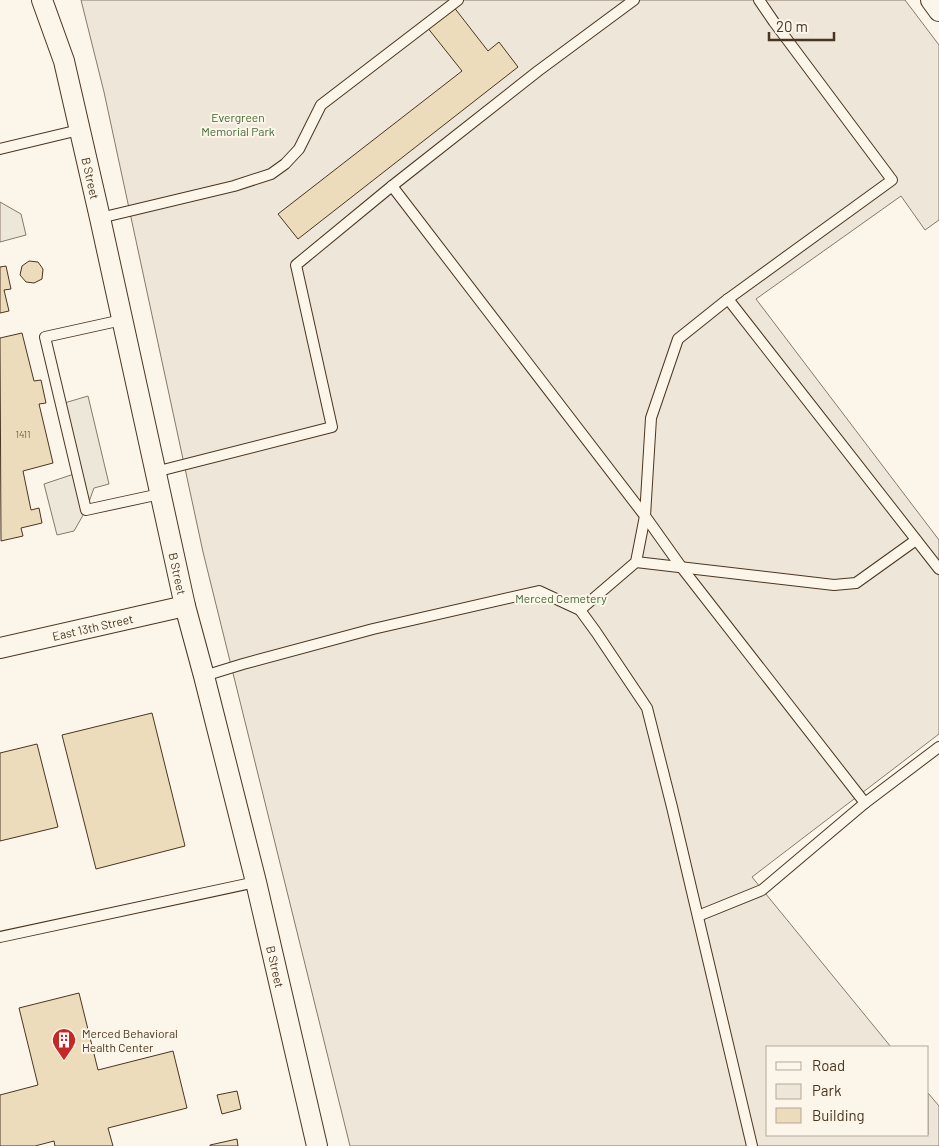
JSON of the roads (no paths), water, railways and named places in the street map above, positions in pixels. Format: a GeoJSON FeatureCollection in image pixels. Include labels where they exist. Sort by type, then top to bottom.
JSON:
{"type":"FeatureCollection","features":[{"type":"Feature","properties":{"kind":"street","name":"B Street"},"geometry":{"type":"LineString","coordinates":[[42,0],[64,61],[185,606],[256,882],[317,1146]]}},
{"type":"Feature","properties":{"kind":"street"},"geometry":{"type":"LineString","coordinates":[[931,0],[939,11]]}},
{"type":"Feature","properties":{"kind":"street","name":"East 13th Street"},"geometry":{"type":"LineString","coordinates":[[0,648],[185,606]]}},
{"type":"Feature","properties":{"kind":"lane"},"geometry":{"type":"LineString","coordinates":[[100,218],[234,186],[271,174],[285,164],[299,149],[321,105],[458,0]]}},
{"type":"Feature","properties":{"kind":"lane"},"geometry":{"type":"LineString","coordinates":[[155,472],[332,427],[296,265],[392,186],[538,71],[634,0]]}},
{"type":"Feature","properties":{"kind":"lane"},"geometry":{"type":"LineString","coordinates":[[580,610],[636,562],[646,516],[651,418],[678,339],[728,299],[892,180],[759,0]]}},
{"type":"Feature","properties":{"kind":"lane"},"geometry":{"type":"LineString","coordinates":[[0,149],[79,130]]}},
{"type":"Feature","properties":{"kind":"lane"},"geometry":{"type":"LineString","coordinates":[[392,186],[646,516],[682,568],[865,804]]}},
{"type":"Feature","properties":{"kind":"lane"},"geometry":{"type":"LineString","coordinates":[[728,299],[939,569]]}},
{"type":"Feature","properties":{"kind":"lane"},"geometry":{"type":"LineString","coordinates":[[122,320],[45,338],[86,510],[160,494]]}},
{"type":"Feature","properties":{"kind":"lane"},"geometry":{"type":"LineString","coordinates":[[636,562],[834,585],[856,583],[916,540]]}},
{"type":"Feature","properties":{"kind":"lane"},"geometry":{"type":"LineString","coordinates":[[204,676],[373,630],[539,591],[580,610],[647,708],[752,1146]]}},
{"type":"Feature","properties":{"kind":"lane"},"geometry":{"type":"LineString","coordinates":[[698,916],[762,890],[865,804],[939,747]]}},
{"type":"Feature","properties":{"kind":"lane"},"geometry":{"type":"LineString","coordinates":[[0,937],[256,882]]}},
{"type":"Feature","properties":{"kind":"place","name":"Merced Behavioral Health Center"},"geometry":{"type":"Point","coordinates":[64,1061]}},
{"type":"Feature","properties":{"kind":"park label","name":"Evergreen Memorial Park"},"geometry":{"type":"Point","coordinates":[238,124]}},
{"type":"Feature","properties":{"kind":"park label","name":"Merced Cemetery"},"geometry":{"type":"Point","coordinates":[561,598]}}]}
